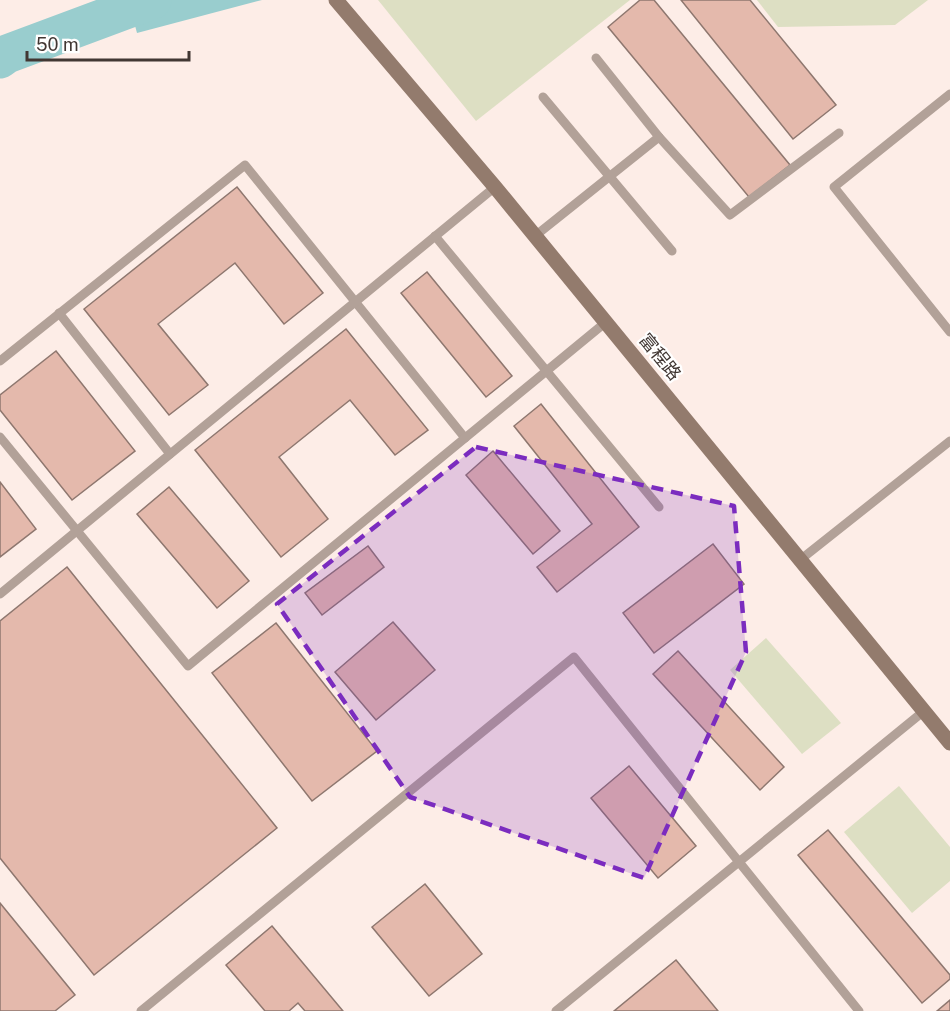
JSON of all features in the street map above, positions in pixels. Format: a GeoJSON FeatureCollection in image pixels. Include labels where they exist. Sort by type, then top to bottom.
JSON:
{"type":"FeatureCollection","features":[{"type":"Feature","properties":{"kind":"main road","name":"富程路"},"geometry":{"type":"LineString","coordinates":[[339,4],[495,186],[950,743]]}},
{"type":"Feature","properties":{"kind":"lane"},"geometry":{"type":"LineString","coordinates":[[596,58],[659,137],[730,215],[839,133]]}},
{"type":"Feature","properties":{"kind":"lane"},"geometry":{"type":"LineString","coordinates":[[950,94],[834,187],[950,332]]}},
{"type":"Feature","properties":{"kind":"lane"},"geometry":{"type":"LineString","coordinates":[[543,97],[611,175],[672,251]]}},
{"type":"Feature","properties":{"kind":"lane"},"geometry":{"type":"LineString","coordinates":[[535,236],[659,137]]}},
{"type":"Feature","properties":{"kind":"lane"},"geometry":{"type":"LineString","coordinates":[[0,361],[245,165],[465,438]]}},
{"type":"Feature","properties":{"kind":"lane"},"geometry":{"type":"LineString","coordinates":[[0,594],[495,186]]}},
{"type":"Feature","properties":{"kind":"lane"},"geometry":{"type":"LineString","coordinates":[[435,236],[658,507]]}},
{"type":"Feature","properties":{"kind":"lane"},"geometry":{"type":"LineString","coordinates":[[59,313],[170,454]]}},
{"type":"Feature","properties":{"kind":"lane"},"geometry":{"type":"LineString","coordinates":[[0,436],[188,666],[606,322]]}},
{"type":"Feature","properties":{"kind":"lane"},"geometry":{"type":"LineString","coordinates":[[800,560],[950,441]]}},
{"type":"Feature","properties":{"kind":"lane"},"geometry":{"type":"LineString","coordinates":[[141,1011],[574,657],[859,1011]]}},
{"type":"Feature","properties":{"kind":"lane"},"geometry":{"type":"LineString","coordinates":[[556,1011],[924,711]]}},
{"type":"Feature","properties":{"kind":"highlighted area"},"geometry":{"type":"Polygon","coordinates":[[[476,447],[734,506],[746,652],[644,878],[410,797],[277,604],[476,447]]]}},
{"type":"Feature","properties":{"kind":"green space"},"geometry":{"type":"Polygon","coordinates":[[[378,0],[630,0],[476,121],[378,0]]]}},
{"type":"Feature","properties":{"kind":"green space"},"geometry":{"type":"Polygon","coordinates":[[[757,0],[928,0],[895,25],[778,27],[757,0]]]}},
{"type":"Feature","properties":{"kind":"green space"},"geometry":{"type":"Polygon","coordinates":[[[766,638],[841,723],[802,754],[730,670],[766,638]]]}},
{"type":"Feature","properties":{"kind":"green space"},"geometry":{"type":"Polygon","coordinates":[[[899,786],[950,847],[950,881],[912,913],[844,832],[899,786]]]}},
{"type":"Feature","properties":{"kind":"water"},"geometry":{"type":"Polygon","coordinates":[[[128,0],[262,0],[137,33],[128,0]]]}},
{"type":"Feature","properties":{"kind":"building"},"geometry":{"type":"Polygon","coordinates":[[[640,0],[654,0],[790,165],[749,197],[608,27],[640,0]]]}},
{"type":"Feature","properties":{"kind":"building"},"geometry":{"type":"Polygon","coordinates":[[[681,0],[750,0],[836,105],[793,139],[681,0]]]}},
{"type":"Feature","properties":{"kind":"building"},"geometry":{"type":"Polygon","coordinates":[[[237,187],[323,293],[284,324],[235,263],[158,324],[208,385],[169,415],[84,309],[237,187]]]}},
{"type":"Feature","properties":{"kind":"building"},"geometry":{"type":"Polygon","coordinates":[[[427,272],[512,376],[486,397],[401,293],[427,272]]]}},
{"type":"Feature","properties":{"kind":"building"},"geometry":{"type":"Polygon","coordinates":[[[346,329],[428,430],[395,455],[350,400],[279,457],[328,519],[281,557],[195,450],[346,329]]]}},
{"type":"Feature","properties":{"kind":"building"},"geometry":{"type":"Polygon","coordinates":[[[56,351],[135,451],[72,500],[0,410],[0,395],[56,351]]]}},
{"type":"Feature","properties":{"kind":"building"},"geometry":{"type":"Polygon","coordinates":[[[541,404],[639,527],[557,592],[537,567],[592,524],[514,426],[541,404]]]}},
{"type":"Feature","properties":{"kind":"building"},"geometry":{"type":"Polygon","coordinates":[[[493,451],[560,531],[533,554],[466,475],[493,451]]]}},
{"type":"Feature","properties":{"kind":"building"},"geometry":{"type":"Polygon","coordinates":[[[0,482],[36,529],[0,557],[0,482]]]}},
{"type":"Feature","properties":{"kind":"building"},"geometry":{"type":"Polygon","coordinates":[[[169,487],[249,581],[217,608],[137,514],[169,487]]]}},
{"type":"Feature","properties":{"kind":"building"},"geometry":{"type":"Polygon","coordinates":[[[713,544],[744,584],[654,653],[623,613],[713,544]]]}},
{"type":"Feature","properties":{"kind":"building"},"geometry":{"type":"Polygon","coordinates":[[[368,546],[384,567],[322,615],[305,593],[368,546]]]}},
{"type":"Feature","properties":{"kind":"building"},"geometry":{"type":"Polygon","coordinates":[[[67,567],[277,828],[94,975],[0,858],[0,621],[67,567]]]}},
{"type":"Feature","properties":{"kind":"building"},"geometry":{"type":"Polygon","coordinates":[[[393,622],[435,670],[376,720],[335,672],[393,622]]]}},
{"type":"Feature","properties":{"kind":"building"},"geometry":{"type":"Polygon","coordinates":[[[276,623],[377,751],[312,801],[212,673],[276,623]]]}},
{"type":"Feature","properties":{"kind":"building"},"geometry":{"type":"Polygon","coordinates":[[[678,651],[784,767],[760,790],[653,674],[678,651]]]}},
{"type":"Feature","properties":{"kind":"building"},"geometry":{"type":"Polygon","coordinates":[[[629,766],[696,846],[658,878],[591,798],[629,766]]]}},
{"type":"Feature","properties":{"kind":"building"},"geometry":{"type":"Polygon","coordinates":[[[828,830],[950,975],[950,979],[922,1003],[798,855],[828,830]]]}},
{"type":"Feature","properties":{"kind":"building"},"geometry":{"type":"Polygon","coordinates":[[[425,884],[482,954],[429,996],[372,927],[425,884]]]}},
{"type":"Feature","properties":{"kind":"building"},"geometry":{"type":"Polygon","coordinates":[[[0,903],[75,995],[55,1011],[0,1011],[0,903]]]}},
{"type":"Feature","properties":{"kind":"building"},"geometry":{"type":"Polygon","coordinates":[[[272,926],[343,1011],[305,1011],[298,1003],[289,1011],[265,1011],[226,965],[272,926]]]}},
{"type":"Feature","properties":{"kind":"building"},"geometry":{"type":"Polygon","coordinates":[[[676,960],[718,1011],[614,1011],[676,960]]]}},
{"type":"Feature","properties":{"kind":"building"},"geometry":{"type":"Polygon","coordinates":[[[950,1000],[950,1011],[937,1011],[950,1000]]]}},
{"type":"Feature","properties":{"kind":"waterway"},"geometry":{"type":"LineString","coordinates":[[0,59],[7,54],[152,0]]}}]}
